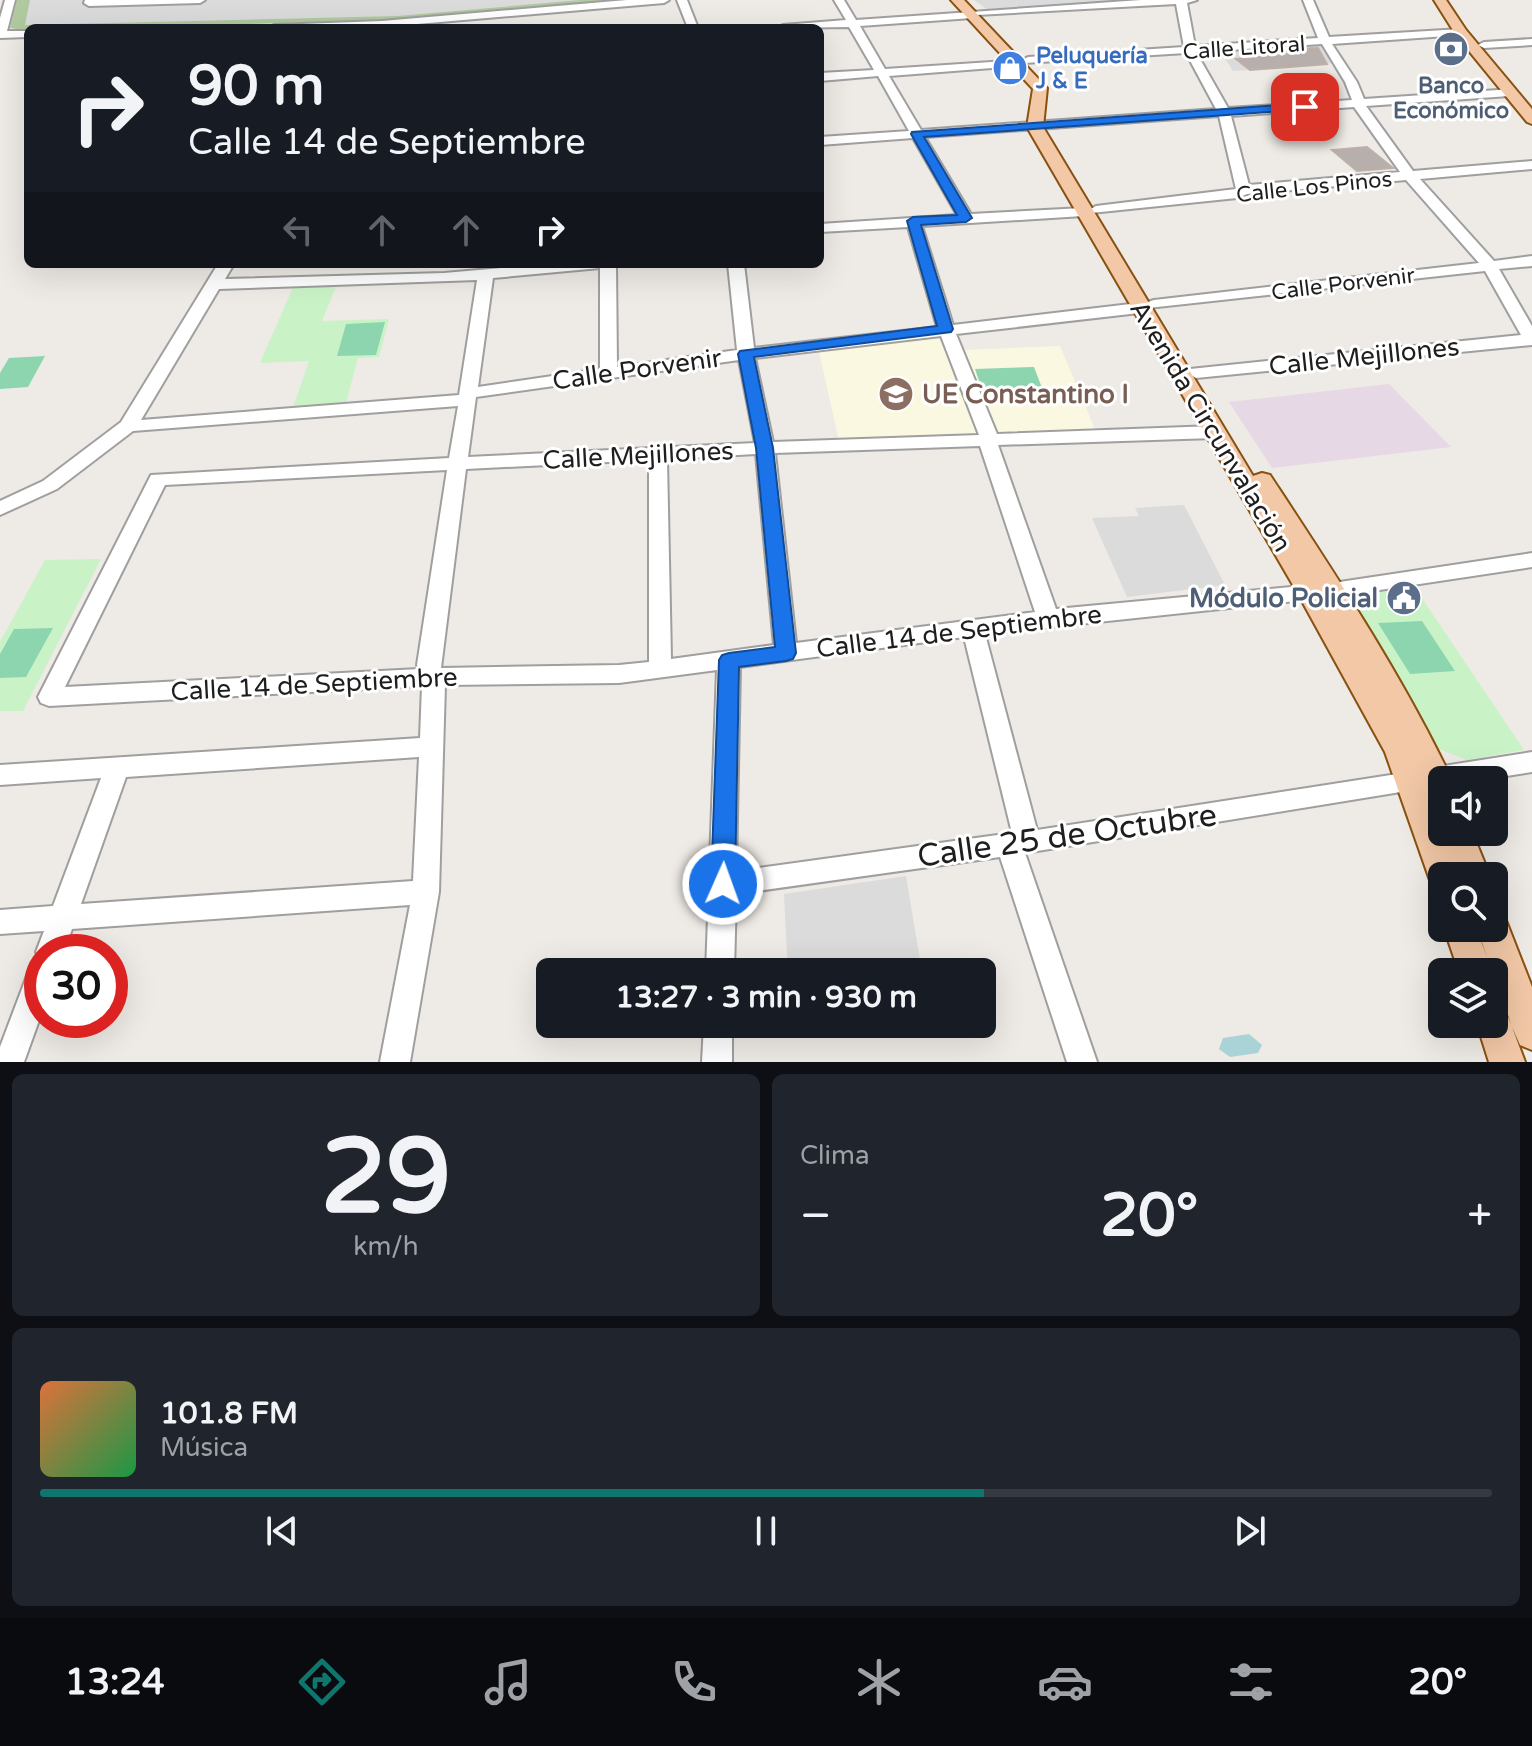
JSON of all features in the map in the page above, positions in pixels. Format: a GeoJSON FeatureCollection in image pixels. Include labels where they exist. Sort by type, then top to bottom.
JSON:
{"type":"FeatureCollection","features":[{"type":"Feature","properties":{"kind":"main road"},"geometry":{"type":"LineString","coordinates":[[957,0],[977,14],[1024,62],[1040,88],[1042,126]]}},
{"type":"Feature","properties":{"kind":"main road"},"geometry":{"type":"LineString","coordinates":[[968,0],[977,14]]}},
{"type":"Feature","properties":{"kind":"main road"},"geometry":{"type":"LineString","coordinates":[[1440,0],[1461,32],[1532,119]]}},
{"type":"Feature","properties":{"kind":"main road"},"geometry":{"type":"LineString","coordinates":[[1452,0],[1484,45],[1532,102]]}},
{"type":"Feature","properties":{"kind":"main road","name":"Avenida Circunvalación"},"geometry":{"type":"LineString","coordinates":[[1042,126],[1147,307],[1214,432],[1321,591]]}},
{"type":"Feature","properties":{"kind":"main road","name":"Avenida Circunvalación"},"geometry":{"type":"LineString","coordinates":[[1147,307],[1196,373],[1321,591],[1399,751],[1428,782]]}},
{"type":"Feature","properties":{"kind":"main road"},"geometry":{"type":"LineString","coordinates":[[1498,942],[1532,1033]]}},
{"type":"Feature","properties":{"kind":"main road"},"geometry":{"type":"LineString","coordinates":[[1499,1038],[1507,1062]]}},
{"type":"Feature","properties":{"kind":"street"},"geometry":{"type":"LineString","coordinates":[[10,0],[0,35],[24,34]]}},
{"type":"Feature","properties":{"kind":"street"},"geometry":{"type":"LineString","coordinates":[[90,1],[200,0]]}},
{"type":"Feature","properties":{"kind":"street"},"geometry":{"type":"LineString","coordinates":[[415,24],[482,22],[664,0]]}},
{"type":"Feature","properties":{"kind":"street"},"geometry":{"type":"LineString","coordinates":[[682,0],[691,24]]}},
{"type":"Feature","properties":{"kind":"street"},"geometry":{"type":"LineString","coordinates":[[839,0],[966,218]]}},
{"type":"Feature","properties":{"kind":"street"},"geometry":{"type":"LineString","coordinates":[[1182,0],[1190,51],[1224,113],[1243,190]]}},
{"type":"Feature","properties":{"kind":"street"},"geometry":{"type":"LineString","coordinates":[[824,25],[1192,0]]}},
{"type":"Feature","properties":{"kind":"street"},"geometry":{"type":"LineString","coordinates":[[1308,0],[1325,41],[1360,102],[1409,175],[1489,265],[1532,339]]}},
{"type":"Feature","properties":{"kind":"street","name":"Calle Litoral"},"geometry":{"type":"LineString","coordinates":[[824,77],[1461,32]]}},
{"type":"Feature","properties":{"kind":"street"},"geometry":{"type":"LineString","coordinates":[[1484,45],[1532,42]]}},
{"type":"Feature","properties":{"kind":"street"},"geometry":{"type":"LineString","coordinates":[[824,141],[1509,92]]}},
{"type":"Feature","properties":{"kind":"street","name":"Calle Los Pinos"},"geometry":{"type":"LineString","coordinates":[[824,228],[1090,211],[1237,194],[1243,190],[1532,165]]}},
{"type":"Feature","properties":{"kind":"street"},"geometry":{"type":"LineString","coordinates":[[913,221],[946,329],[989,442],[1048,618]]}},
{"type":"Feature","properties":{"kind":"street","name":"Calle Porvenir"},"geometry":{"type":"LineString","coordinates":[[128,426],[470,396],[746,354],[1532,261]]}},
{"type":"Feature","properties":{"kind":"street"},"geometry":{"type":"LineString","coordinates":[[0,509],[50,485],[128,426],[224,268]]}},
{"type":"Feature","properties":{"kind":"street"},"geometry":{"type":"LineString","coordinates":[[214,284],[446,271],[486,274],[553,268]]}},
{"type":"Feature","properties":{"kind":"street"},"geometry":{"type":"LineString","coordinates":[[608,268],[609,374]]}},
{"type":"Feature","properties":{"kind":"street"},"geometry":{"type":"LineString","coordinates":[[736,268],[746,354],[765,448],[786,653]]}},
{"type":"Feature","properties":{"kind":"street"},"geometry":{"type":"LineString","coordinates":[[395,1062],[426,892],[434,677],[428,665],[486,274]]}},
{"type":"Feature","properties":{"kind":"street","name":"Calle Mejillones"},"geometry":{"type":"LineString","coordinates":[[1196,373],[1532,339]]}},
{"type":"Feature","properties":{"kind":"street","name":"Calle Mejillones"},"geometry":{"type":"LineString","coordinates":[[49,697],[158,479],[765,448],[1214,432]]}},
{"type":"Feature","properties":{"kind":"street"},"geometry":{"type":"LineString","coordinates":[[658,454],[660,669]]}},
{"type":"Feature","properties":{"kind":"street","name":"Calle 14 de Septiembre"},"geometry":{"type":"LineString","coordinates":[[49,697],[434,677],[619,674],[1048,618],[1321,591],[1532,560]]}},
{"type":"Feature","properties":{"kind":"street"},"geometry":{"type":"LineString","coordinates":[[973,628],[1018,843],[1082,1062]]}},
{"type":"Feature","properties":{"kind":"street"},"geometry":{"type":"LineString","coordinates":[[720,958],[729,660]]}},
{"type":"Feature","properties":{"kind":"street"},"geometry":{"type":"LineString","coordinates":[[0,775],[432,747]]}},
{"type":"Feature","properties":{"kind":"street","name":"Calle 25 de Octubre"},"geometry":{"type":"LineString","coordinates":[[1508,767],[1532,762]]}},
{"type":"Feature","properties":{"kind":"street"},"geometry":{"type":"LineString","coordinates":[[56,934],[117,768]]}},
{"type":"Feature","properties":{"kind":"street","name":"Calle 25 de Octubre"},"geometry":{"type":"LineString","coordinates":[[723,884],[1428,784]]}},
{"type":"Feature","properties":{"kind":"street"},"geometry":{"type":"LineString","coordinates":[[0,922],[426,892]]}},
{"type":"Feature","properties":{"kind":"street"},"geometry":{"type":"LineString","coordinates":[[9,1062],[24,1022]]}},
{"type":"Feature","properties":{"kind":"street"},"geometry":{"type":"LineString","coordinates":[[717,1062],[718,1038]]}},
{"type":"Feature","properties":{"kind":"shaded area"},"geometry":{"type":"Polygon","coordinates":[[[17,0],[618,0],[397,20],[24,24],[24,30],[10,28],[17,0]]]}},
{"type":"Feature","properties":{"kind":"shaded area"},"geometry":{"type":"Polygon","coordinates":[[[974,0],[1110,0],[1113,2],[988,10],[974,0]]]}},
{"type":"Feature","properties":{"kind":"shaded area"},"geometry":{"type":"Polygon","coordinates":[[[1317,44],[1323,47],[1334,63],[1233,71],[1221,52],[1317,44]]]}},
{"type":"Feature","properties":{"kind":"shaded area","name":"UE Constantino I"},"geometry":{"type":"Polygon","coordinates":[[[933,337],[943,340],[981,436],[839,441],[819,352],[933,337]]]}},
{"type":"Feature","properties":{"kind":"shaded area"},"geometry":{"type":"Polygon","coordinates":[[[1060,346],[1095,429],[996,436],[964,350],[1060,346]]]}},
{"type":"Feature","properties":{"kind":"shaded area"},"geometry":{"type":"Polygon","coordinates":[[[1389,384],[1451,447],[1272,468],[1229,402],[1389,384]]]}},
{"type":"Feature","properties":{"kind":"shaded area"},"geometry":{"type":"Polygon","coordinates":[[[1184,505],[1225,585],[1127,597],[1092,518],[1139,516],[1135,508],[1184,505]]]}},
{"type":"Feature","properties":{"kind":"shaded area"},"geometry":{"type":"Polygon","coordinates":[[[906,876],[920,958],[787,958],[784,894],[906,876]]]}},
{"type":"Feature","properties":{"kind":"green space"},"geometry":{"type":"Polygon","coordinates":[[[17,0],[30,0],[24,30],[10,28],[17,0]]]}},
{"type":"Feature","properties":{"kind":"green space"},"geometry":{"type":"Polygon","coordinates":[[[580,0],[618,0],[397,20],[66,24],[398,16],[580,0]]]}},
{"type":"Feature","properties":{"kind":"green space"},"geometry":{"type":"Polygon","coordinates":[[[337,284],[322,321],[389,319],[379,357],[358,358],[346,403],[293,408],[309,361],[260,363],[294,285],[337,284]]]}},
{"type":"Feature","properties":{"kind":"green space"},"geometry":{"type":"Polygon","coordinates":[[[385,322],[376,355],[337,356],[346,324],[385,322]]]}},
{"type":"Feature","properties":{"kind":"green space"},"geometry":{"type":"Polygon","coordinates":[[[45,356],[28,387],[0,389],[0,373],[9,358],[45,356]]]}},
{"type":"Feature","properties":{"kind":"green space"},"geometry":{"type":"Polygon","coordinates":[[[1034,367],[1042,388],[982,390],[975,369],[1034,367]]]}},
{"type":"Feature","properties":{"kind":"green space"},"geometry":{"type":"Polygon","coordinates":[[[101,559],[23,711],[0,711],[0,642],[45,560],[101,559]]]}},
{"type":"Feature","properties":{"kind":"green space"},"geometry":{"type":"Polygon","coordinates":[[[1413,585],[1524,750],[1467,760],[1439,749],[1354,603],[1354,596],[1362,592],[1413,585]]]}},
{"type":"Feature","properties":{"kind":"green space"},"geometry":{"type":"Polygon","coordinates":[[[1422,621],[1455,671],[1410,674],[1378,623],[1422,621]]]}},
{"type":"Feature","properties":{"kind":"green space"},"geometry":{"type":"Polygon","coordinates":[[[53,628],[26,677],[0,678],[0,654],[14,629],[53,628]]]}},
{"type":"Feature","properties":{"kind":"water"},"geometry":{"type":"Polygon","coordinates":[[[1249,1034],[1262,1045],[1258,1053],[1230,1057],[1219,1049],[1223,1038],[1249,1034]]]}},
{"type":"Feature","properties":{"kind":"building"},"geometry":{"type":"Polygon","coordinates":[[[1318,48],[1327,64],[1250,70],[1236,59],[1288,54],[1286,49],[1318,48]]]}},
{"type":"Feature","properties":{"kind":"building"},"geometry":{"type":"Polygon","coordinates":[[[1367,147],[1393,168],[1357,171],[1332,150],[1367,147]]]}},
{"type":"Feature","properties":{"kind":"place","name":"Banco Económico"},"geometry":{"type":"Point","coordinates":[1451,49]}},
{"type":"Feature","properties":{"kind":"place","name":"Peluquería J & E"},"geometry":{"type":"Point","coordinates":[1010,68]}},
{"type":"Feature","properties":{"kind":"place","name":"UE Constantino I"},"geometry":{"type":"Point","coordinates":[896,394]}},
{"type":"Feature","properties":{"kind":"place","name":"Módulo Policial"},"geometry":{"type":"Point","coordinates":[1404,598]}},
{"type":"Feature","properties":{"kind":"route"},"geometry":{"type":"LineString","coordinates":[[723,884],[729,660],[786,653],[765,448],[746,354],[946,329],[913,221],[966,218],[916,134],[1305,107]]}}]}
